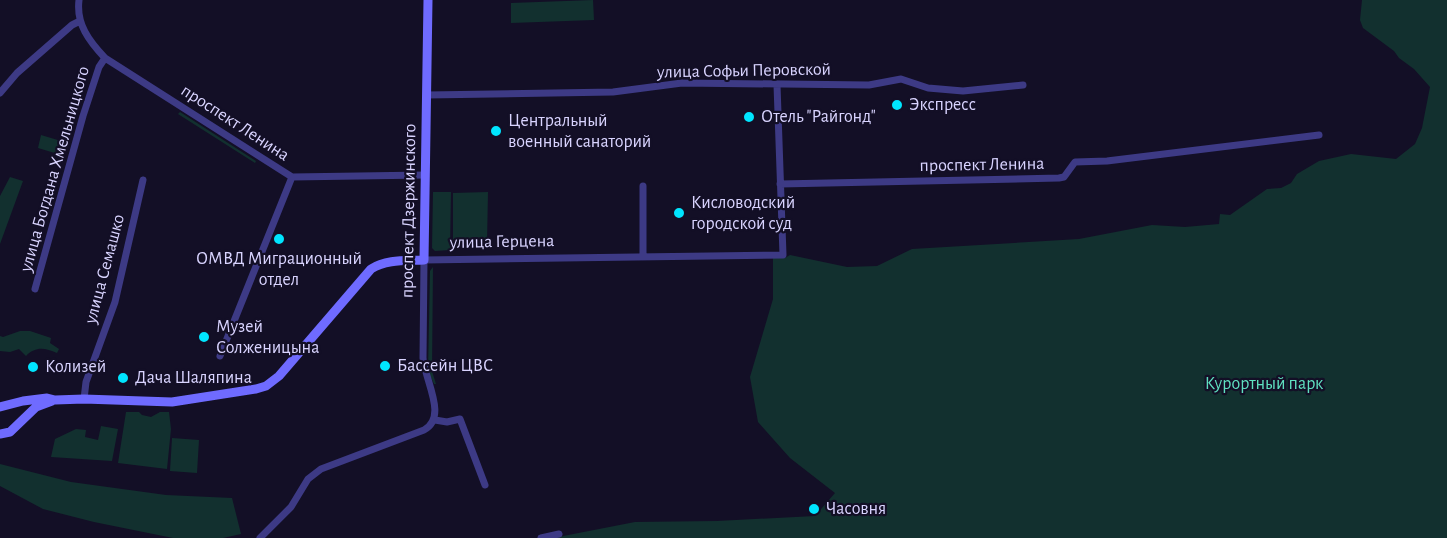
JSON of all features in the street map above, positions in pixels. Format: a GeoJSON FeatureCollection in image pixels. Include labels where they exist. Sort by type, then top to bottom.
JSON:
{"type":"FeatureCollection","features":[{"type":"Feature","properties":{"kind":"main road","name":"проспект Дзержинского"},"geometry":{"type":"LineString","coordinates":[[424,260],[428,0]]}},
{"type":"Feature","properties":{"kind":"main road","name":"улица Герцена"},"geometry":{"type":"LineString","coordinates":[[84,399],[172,402],[256,389],[274,381],[371,269],[389,262],[424,260]]}},
{"type":"Feature","properties":{"kind":"main road"},"geometry":{"type":"LineString","coordinates":[[0,407],[46,398],[84,399]]}},
{"type":"Feature","properties":{"kind":"main road"},"geometry":{"type":"LineString","coordinates":[[0,434],[10,432],[17,427],[36,407],[54,400]]}},
{"type":"Feature","properties":{"kind":"street","name":"проспект Ленина"},"geometry":{"type":"LineString","coordinates":[[79,0],[78,13],[87,38],[105,58],[292,177],[425,175]]}},
{"type":"Feature","properties":{"kind":"street"},"geometry":{"type":"LineString","coordinates":[[0,93],[17,73],[72,25],[80,21]]}},
{"type":"Feature","properties":{"kind":"street","name":"улица Богдана Хмельницкого"},"geometry":{"type":"LineString","coordinates":[[35,289],[83,116],[98,69],[105,58]]}},
{"type":"Feature","properties":{"kind":"street","name":"улица Софьи Перовской"},"geometry":{"type":"LineString","coordinates":[[427,95],[614,92],[682,83],[869,85],[901,79],[928,88],[963,91],[1023,85]]}},
{"type":"Feature","properties":{"kind":"street"},"geometry":{"type":"LineString","coordinates":[[777,85],[780,183]]}},
{"type":"Feature","properties":{"kind":"street","name":"проспект Ленина"},"geometry":{"type":"LineString","coordinates":[[780,183],[1059,178],[1064,177],[1075,162],[1107,161],[1319,135]]}},
{"type":"Feature","properties":{"kind":"street"},"geometry":{"type":"LineString","coordinates":[[220,356],[292,177]]}},
{"type":"Feature","properties":{"kind":"street","name":"улица Семашко"},"geometry":{"type":"LineString","coordinates":[[84,399],[86,382],[115,302],[143,180]]}},
{"type":"Feature","properties":{"kind":"street","name":"улица Герцена"},"geometry":{"type":"LineString","coordinates":[[424,260],[783,255],[780,183]]}},
{"type":"Feature","properties":{"kind":"street"},"geometry":{"type":"LineString","coordinates":[[643,186],[643,256]]}},
{"type":"Feature","properties":{"kind":"street","name":"проспект Дзержинского"},"geometry":{"type":"LineString","coordinates":[[424,260],[423,358],[424,371],[436,412],[435,420]]}},
{"type":"Feature","properties":{"kind":"street"},"geometry":{"type":"LineString","coordinates":[[260,538],[291,507],[308,479],[321,469],[431,427],[435,420],[447,422],[460,418],[485,486]]}},
{"type":"Feature","properties":{"kind":"street"},"geometry":{"type":"LineString","coordinates":[[540,538],[559,534]]}},
{"type":"Feature","properties":{"kind":"green space"},"geometry":{"type":"Polygon","coordinates":[[[593,0],[594,20],[511,23],[511,3],[593,0]]]}},
{"type":"Feature","properties":{"kind":"green space","name":"Курортный парк"},"geometry":{"type":"Polygon","coordinates":[[[1362,0],[1447,0],[1447,538],[553,538],[635,522],[815,516],[835,493],[790,458],[758,422],[750,377],[773,299],[773,258],[785,258],[790,255],[847,267],[877,266],[912,249],[1079,239],[1152,225],[1185,227],[1219,224],[1220,214],[1230,215],[1267,189],[1281,188],[1291,183],[1297,174],[1319,161],[1351,154],[1396,159],[1415,144],[1422,128],[1430,87],[1394,51],[1363,28],[1360,20],[1362,0]]]}},
{"type":"Feature","properties":{"kind":"green space"},"geometry":{"type":"Polygon","coordinates":[[[180,112],[256,161],[255,163],[178,114],[180,112]]]}},
{"type":"Feature","properties":{"kind":"green space"},"geometry":{"type":"Polygon","coordinates":[[[41,135],[61,141],[58,154],[38,148],[41,135]]]}},
{"type":"Feature","properties":{"kind":"green space"},"geometry":{"type":"Polygon","coordinates":[[[10,177],[23,181],[0,244],[0,196],[10,177]]]}},
{"type":"Feature","properties":{"kind":"green space"},"geometry":{"type":"Polygon","coordinates":[[[433,192],[451,192],[450,250],[435,251],[432,248],[433,192]]]}},
{"type":"Feature","properties":{"kind":"green space"},"geometry":{"type":"Polygon","coordinates":[[[488,192],[487,243],[453,243],[453,193],[488,192]]]}},
{"type":"Feature","properties":{"kind":"green space"},"geometry":{"type":"Polygon","coordinates":[[[433,267],[432,371],[436,384],[428,371],[430,271],[433,267]]]}},
{"type":"Feature","properties":{"kind":"green space"},"geometry":{"type":"Polygon","coordinates":[[[30,331],[51,338],[50,343],[59,349],[57,353],[41,349],[26,356],[19,349],[10,352],[0,351],[0,336],[30,331]]]}},
{"type":"Feature","properties":{"kind":"green space"},"geometry":{"type":"Polygon","coordinates":[[[126,412],[139,412],[151,417],[160,412],[169,412],[171,429],[167,469],[118,463],[126,412]]]}},
{"type":"Feature","properties":{"kind":"green space"},"geometry":{"type":"Polygon","coordinates":[[[101,426],[118,429],[112,461],[51,457],[55,439],[76,429],[86,430],[85,437],[98,440],[101,426]]]}},
{"type":"Feature","properties":{"kind":"green space"},"geometry":{"type":"Polygon","coordinates":[[[172,438],[199,440],[197,473],[170,471],[172,438]]]}},
{"type":"Feature","properties":{"kind":"green space"},"geometry":{"type":"Polygon","coordinates":[[[0,464],[71,482],[166,495],[232,498],[241,534],[223,538],[173,538],[43,509],[0,486],[0,464]]]}},
{"type":"Feature","properties":{"kind":"place","name":"Экспресс"},"geometry":{"type":"Point","coordinates":[897,105]}},
{"type":"Feature","properties":{"kind":"place","name":"Отель \"Райгонд\""},"geometry":{"type":"Point","coordinates":[749,117]}},
{"type":"Feature","properties":{"kind":"place","name":"Центральный военный санаторий"},"geometry":{"type":"Point","coordinates":[496,131]}},
{"type":"Feature","properties":{"kind":"place","name":"Кисловодский городской суд"},"geometry":{"type":"Point","coordinates":[679,213]}},
{"type":"Feature","properties":{"kind":"place","name":"ОМВД Миграционный отдел"},"geometry":{"type":"Point","coordinates":[279,239]}},
{"type":"Feature","properties":{"kind":"place","name":"Музей Солженицына"},"geometry":{"type":"Point","coordinates":[204,337]}},
{"type":"Feature","properties":{"kind":"place","name":"Бассейн ЦВС"},"geometry":{"type":"Point","coordinates":[385,366]}},
{"type":"Feature","properties":{"kind":"place","name":"Колизей"},"geometry":{"type":"Point","coordinates":[33,367]}},
{"type":"Feature","properties":{"kind":"place","name":"Дача Шаляпина"},"geometry":{"type":"Point","coordinates":[123,378]}},
{"type":"Feature","properties":{"kind":"place","name":"Часовня"},"geometry":{"type":"Point","coordinates":[814,509]}}]}
